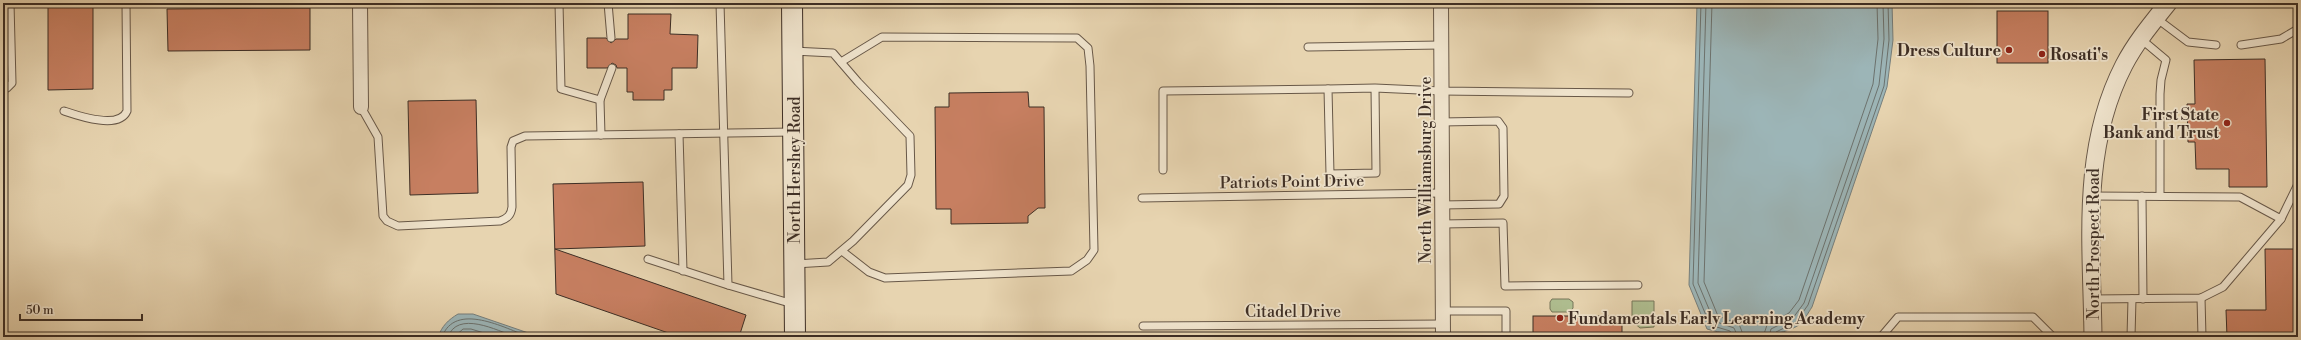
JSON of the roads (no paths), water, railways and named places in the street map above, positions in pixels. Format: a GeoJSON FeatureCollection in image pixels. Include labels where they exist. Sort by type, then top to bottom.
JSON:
{"type":"FeatureCollection","features":[{"type":"Feature","properties":{"kind":"main road","name":"North Hershey Road"},"geometry":{"type":"LineString","coordinates":[[792,3],[795,337]]}},
{"type":"Feature","properties":{"kind":"street"},"geometry":{"type":"LineString","coordinates":[[360,3],[361,107]]}},
{"type":"Feature","properties":{"kind":"street","name":"North Williamsburg Drive"},"geometry":{"type":"LineString","coordinates":[[1441,3],[1441,199],[1443,324]]}},
{"type":"Feature","properties":{"kind":"street","name":"North Prospect Road"},"geometry":{"type":"LineString","coordinates":[[2093,337],[2091,196],[2096,146],[2105,111],[2124,65],[2159,9]]}},
{"type":"Feature","properties":{"kind":"lane"},"geometry":{"type":"LineString","coordinates":[[3,86],[7,88],[12,83],[10,3]]}},
{"type":"Feature","properties":{"kind":"lane"},"geometry":{"type":"LineString","coordinates":[[64,111],[91,120],[120,120],[125,116],[127,111],[126,3]]}},
{"type":"Feature","properties":{"kind":"lane"},"geometry":{"type":"LineString","coordinates":[[559,3],[561,89],[600,100]]}},
{"type":"Feature","properties":{"kind":"lane"},"geometry":{"type":"LineString","coordinates":[[608,3],[611,38]]}},
{"type":"Feature","properties":{"kind":"lane"},"geometry":{"type":"LineString","coordinates":[[720,3],[728,285]]}},
{"type":"Feature","properties":{"kind":"lane"},"geometry":{"type":"LineString","coordinates":[[1441,3],[1461,3]]}},
{"type":"Feature","properties":{"kind":"lane"},"geometry":{"type":"LineString","coordinates":[[2159,9],[2188,42],[2216,45]]}},
{"type":"Feature","properties":{"kind":"lane"},"geometry":{"type":"LineString","coordinates":[[2241,45],[2281,39],[2298,29]]}},
{"type":"Feature","properties":{"kind":"lane"},"geometry":{"type":"LineString","coordinates":[[841,62],[882,37],[1077,38],[1088,48],[1090,66],[1094,250],[1087,260],[1072,271],[885,278],[869,272],[842,251]]}},
{"type":"Feature","properties":{"kind":"lane"},"geometry":{"type":"LineString","coordinates":[[2140,39],[2166,60],[2161,80],[2160,94],[2160,196]]}},
{"type":"Feature","properties":{"kind":"lane"},"geometry":{"type":"LineString","coordinates":[[1308,47],[1441,45]]}},
{"type":"Feature","properties":{"kind":"lane"},"geometry":{"type":"LineString","coordinates":[[793,52],[833,53],[910,136],[911,174],[908,185],[842,251],[828,262],[794,264]]}},
{"type":"Feature","properties":{"kind":"lane"},"geometry":{"type":"LineString","coordinates":[[601,135],[600,100],[612,68]]}},
{"type":"Feature","properties":{"kind":"lane"},"geometry":{"type":"LineString","coordinates":[[1328,89],[1330,174],[1376,173],[1375,88]]}},
{"type":"Feature","properties":{"kind":"lane"},"geometry":{"type":"LineString","coordinates":[[1163,170],[1163,91],[1375,88],[1441,91],[1629,93]]}},
{"type":"Feature","properties":{"kind":"lane"},"geometry":{"type":"LineString","coordinates":[[361,107],[378,137],[383,216],[387,222],[398,226],[500,221],[507,219],[511,214],[512,207],[511,147],[513,141],[525,136],[794,132]]}},
{"type":"Feature","properties":{"kind":"lane"},"geometry":{"type":"LineString","coordinates":[[2092,299],[2201,298],[2223,287],[2281,218],[2298,184],[2298,113]]}},
{"type":"Feature","properties":{"kind":"lane","name":"Patriots Point Drive"},"geometry":{"type":"LineString","coordinates":[[1142,198],[1441,199],[1499,204],[1504,196],[1502,128],[1498,121],[1441,122]]}},
{"type":"Feature","properties":{"kind":"lane"},"geometry":{"type":"LineString","coordinates":[[679,134],[683,271]]}},
{"type":"Feature","properties":{"kind":"lane"},"geometry":{"type":"LineString","coordinates":[[2091,196],[2240,197],[2281,218]]}},
{"type":"Feature","properties":{"kind":"lane"},"geometry":{"type":"LineString","coordinates":[[2142,196],[2143,299]]}},
{"type":"Feature","properties":{"kind":"lane"},"geometry":{"type":"LineString","coordinates":[[1442,224],[1503,223],[1505,286],[1638,285]]}},
{"type":"Feature","properties":{"kind":"lane"},"geometry":{"type":"LineString","coordinates":[[648,259],[728,285],[795,304]]}},
{"type":"Feature","properties":{"kind":"lane"},"geometry":{"type":"LineString","coordinates":[[2201,298],[2202,337]]}},
{"type":"Feature","properties":{"kind":"lane"},"geometry":{"type":"LineString","coordinates":[[2131,337],[2132,299]]}},
{"type":"Feature","properties":{"kind":"lane","name":"Citadel Drive"},"geometry":{"type":"LineString","coordinates":[[1142,326],[1443,324],[1506,311],[1506,337]]}},
{"type":"Feature","properties":{"kind":"lane"},"geometry":{"type":"LineString","coordinates":[[1881,337],[1898,317],[2033,317],[2053,337]]}},
{"type":"Feature","properties":{"kind":"water"},"geometry":{"type":"Polygon","coordinates":[[[1697,3],[1892,3],[1893,40],[1887,87],[1812,307],[1799,325],[1778,333],[1754,336],[1729,334],[1707,329],[1689,285],[1697,3]]]}},
{"type":"Feature","properties":{"kind":"water"},"geometry":{"type":"Polygon","coordinates":[[[458,314],[473,314],[540,337],[438,337],[446,324],[458,314]]]}},
{"type":"Feature","properties":{"kind":"place","name":"Dress Culture"},"geometry":{"type":"Point","coordinates":[2009,50]}},
{"type":"Feature","properties":{"kind":"place","name":"Rosati's"},"geometry":{"type":"Point","coordinates":[2042,54]}},
{"type":"Feature","properties":{"kind":"place","name":"First State Bank and Trust"},"geometry":{"type":"Point","coordinates":[2227,123]}},
{"type":"Feature","properties":{"kind":"place","name":"Fundamentals Early Learning Academy"},"geometry":{"type":"Point","coordinates":[1560,318]}}]}
